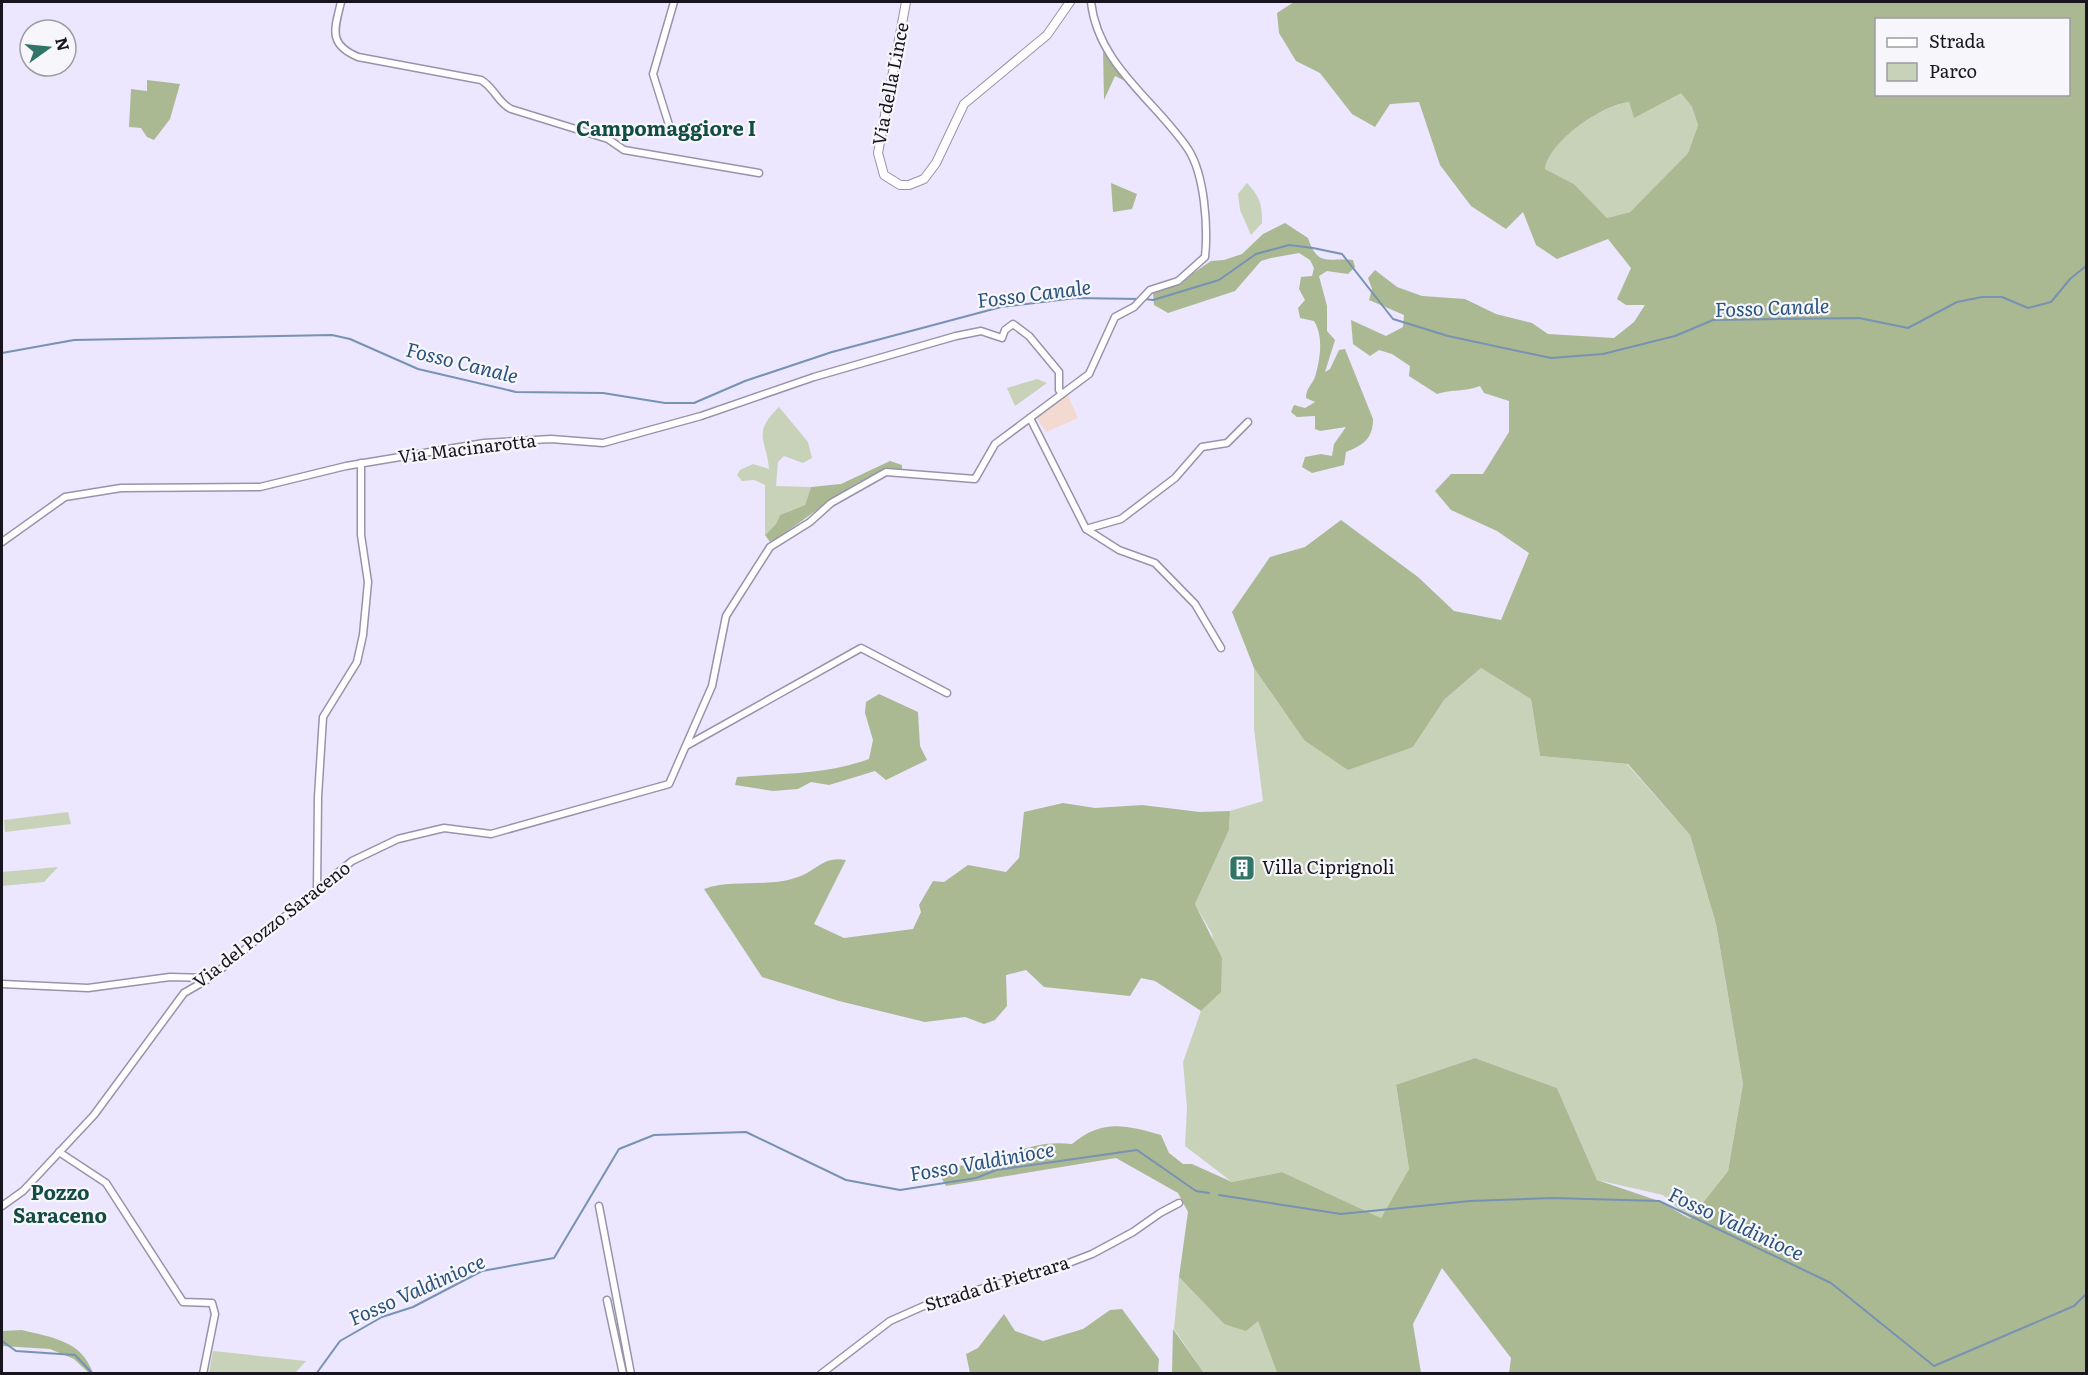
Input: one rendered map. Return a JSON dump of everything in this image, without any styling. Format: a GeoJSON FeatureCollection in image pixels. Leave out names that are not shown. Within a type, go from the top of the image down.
{"type":"FeatureCollection","features":[{"type":"Feature","properties":{"kind":"street"},"geometry":{"type":"LineString","coordinates":[[341,2],[334,32],[336,41],[343,49],[358,57],[482,80],[489,84],[505,106],[608,139],[624,150],[759,173]]}},
{"type":"Feature","properties":{"kind":"street"},"geometry":{"type":"LineString","coordinates":[[674,2],[653,74],[670,128],[684,132]]}},
{"type":"Feature","properties":{"kind":"street","name":"Via della Lince"},"geometry":{"type":"LineString","coordinates":[[906,2],[878,153],[884,175],[900,185],[909,185],[924,179],[936,163],[964,104],[1047,35],[1070,2]]}},
{"type":"Feature","properties":{"kind":"street","name":"Via del Pozzo Saraceno"},"geometry":{"type":"LineString","coordinates":[[2,1206],[22,1191],[94,1115],[184,993],[210,978],[352,861],[398,839],[444,828],[491,834],[669,784],[712,686],[726,616],[770,547],[810,522],[831,503],[886,472],[975,479],[995,444],[1089,374],[1115,317],[1134,308],[1150,290],[1178,280],[1205,257],[1207,239],[1204,197],[1190,151],[1121,70],[1097,33],[1091,2]]}},
{"type":"Feature","properties":{"kind":"street","name":"Via Macinarotta"},"geometry":{"type":"LineString","coordinates":[[2,542],[65,497],[121,488],[260,487],[361,464],[516,440],[550,439],[603,443],[701,416],[814,377],[956,336],[981,331],[1002,338],[1005,330],[1013,324],[1019,326],[1029,336],[1059,372],[1059,390],[1062,394]]}},
{"type":"Feature","properties":{"kind":"street"},"geometry":{"type":"LineString","coordinates":[[1030,418],[1086,529],[1119,550],[1155,563],[1195,604],[1221,648]]}},
{"type":"Feature","properties":{"kind":"street"},"geometry":{"type":"LineString","coordinates":[[1086,529],[1121,519],[1175,478],[1202,447],[1227,443],[1248,422]]}},
{"type":"Feature","properties":{"kind":"street"},"geometry":{"type":"LineString","coordinates":[[317,891],[318,797],[323,717],[357,662],[363,635],[368,582],[361,535],[361,464]]}},
{"type":"Feature","properties":{"kind":"street"},"geometry":{"type":"LineString","coordinates":[[686,747],[861,648],[947,693]]}},
{"type":"Feature","properties":{"kind":"street"},"geometry":{"type":"LineString","coordinates":[[2,984],[88,988],[170,976],[210,978]]}},
{"type":"Feature","properties":{"kind":"street"},"geometry":{"type":"LineString","coordinates":[[59,1152],[106,1183],[183,1302],[212,1303],[215,1314],[203,1374]]}},
{"type":"Feature","properties":{"kind":"street","name":"Strada di Pietrara"},"geometry":{"type":"LineString","coordinates":[[821,1374],[890,1320],[926,1305],[1092,1254],[1179,1203]]}},
{"type":"Feature","properties":{"kind":"street"},"geometry":{"type":"LineString","coordinates":[[599,1206],[631,1374]]}},
{"type":"Feature","properties":{"kind":"street"},"geometry":{"type":"LineString","coordinates":[[608,1300],[623,1374]]}},
{"type":"Feature","properties":{"kind":"shaded area"},"geometry":{"type":"Polygon","coordinates":[[[1067,393],[1078,418],[1046,432],[1036,417],[1067,393]]]}},
{"type":"Feature","properties":{"kind":"green space"},"geometry":{"type":"Polygon","coordinates":[[[1294,2],[2086,2],[2086,1373],[1509,1373],[1511,1358],[1442,1268],[1413,1324],[1421,1373],[1277,1373],[1258,1321],[1246,1331],[1224,1324],[1179,1277],[1188,1212],[1178,1193],[1116,1158],[946,1186],[942,1179],[957,1167],[1040,1145],[1072,1144],[1094,1131],[1114,1126],[1161,1135],[1169,1153],[1183,1164],[1192,1164],[1232,1182],[1282,1172],[1381,1218],[1409,1169],[1396,1085],[1475,1058],[1557,1088],[1597,1180],[1659,1201],[1690,1219],[1728,1171],[1743,1084],[1716,924],[1690,835],[1628,764],[1540,756],[1531,699],[1481,668],[1444,700],[1413,747],[1348,770],[1304,740],[1254,668],[1232,612],[1270,557],[1305,547],[1341,520],[1418,577],[1454,611],[1501,620],[1529,553],[1497,531],[1451,510],[1435,491],[1451,474],[1483,474],[1509,432],[1509,401],[1484,393],[1480,386],[1437,394],[1409,376],[1410,366],[1392,354],[1379,350],[1370,356],[1353,344],[1351,320],[1386,336],[1403,327],[1404,315],[1369,300],[1372,289],[1368,278],[1375,270],[1397,287],[1422,296],[1465,299],[1496,314],[1532,323],[1548,334],[1614,338],[1634,322],[1645,305],[1626,305],[1617,299],[1631,268],[1608,239],[1557,259],[1536,245],[1523,212],[1506,229],[1471,206],[1440,165],[1419,102],[1390,104],[1375,127],[1352,114],[1320,73],[1296,61],[1279,33],[1277,13],[1294,2]],[[1681,93],[1634,118],[1629,102],[1605,110],[1566,136],[1549,158],[1545,169],[1574,184],[1607,218],[1630,212],[1688,153],[1698,125],[1692,107],[1681,93]]]}},
{"type":"Feature","properties":{"kind":"green space"},"geometry":{"type":"Polygon","coordinates":[[[1103,49],[1125,81],[1115,76],[1104,100],[1103,49]]]}},
{"type":"Feature","properties":{"kind":"green space"},"geometry":{"type":"Polygon","coordinates":[[[147,80],[180,84],[170,119],[154,140],[147,137],[141,128],[129,127],[131,89],[147,91],[147,80]]]}},
{"type":"Feature","properties":{"kind":"green space"},"geometry":{"type":"Polygon","coordinates":[[[1681,92],[1692,107],[1698,125],[1688,153],[1630,212],[1607,218],[1574,184],[1545,169],[1556,147],[1578,126],[1592,117],[1629,102],[1634,117],[1681,92]]]}},
{"type":"Feature","properties":{"kind":"green space"},"geometry":{"type":"Polygon","coordinates":[[[1111,183],[1137,194],[1132,209],[1113,212],[1111,183]]]}},
{"type":"Feature","properties":{"kind":"green space"},"geometry":{"type":"Polygon","coordinates":[[[1247,183],[1259,201],[1262,223],[1251,235],[1240,210],[1238,194],[1247,183]]]}},
{"type":"Feature","properties":{"kind":"green space"},"geometry":{"type":"Polygon","coordinates":[[[1285,223],[1308,238],[1320,257],[1330,260],[1353,260],[1355,267],[1348,274],[1327,271],[1319,276],[1327,306],[1327,331],[1335,340],[1325,372],[1330,369],[1339,350],[1345,349],[1373,419],[1369,436],[1362,444],[1346,452],[1344,465],[1312,473],[1302,467],[1305,457],[1321,454],[1332,456],[1334,444],[1346,427],[1320,431],[1315,429],[1315,416],[1297,417],[1291,412],[1294,405],[1305,408],[1315,402],[1306,398],[1306,395],[1315,377],[1318,363],[1319,334],[1314,321],[1300,318],[1298,308],[1305,300],[1299,289],[1301,277],[1312,276],[1314,268],[1310,260],[1299,253],[1271,258],[1261,261],[1235,291],[1168,313],[1154,305],[1153,292],[1183,280],[1211,261],[1224,260],[1242,254],[1263,234],[1285,223]]]}},
{"type":"Feature","properties":{"kind":"green space"},"geometry":{"type":"Polygon","coordinates":[[[1037,379],[1047,383],[1015,406],[1007,388],[1037,379]]]}},
{"type":"Feature","properties":{"kind":"green space"},"geometry":{"type":"Polygon","coordinates":[[[779,407],[808,442],[812,458],[803,463],[784,456],[778,462],[776,486],[811,487],[805,505],[780,515],[776,524],[765,535],[765,485],[754,480],[742,481],[737,475],[740,470],[753,464],[769,469],[763,431],[770,416],[779,407]]]}},
{"type":"Feature","properties":{"kind":"green space"},"geometry":{"type":"Polygon","coordinates":[[[890,461],[902,465],[902,469],[886,471],[869,477],[770,542],[765,535],[776,524],[780,515],[805,505],[811,487],[841,484],[890,461]]]}},
{"type":"Feature","properties":{"kind":"green space"},"geometry":{"type":"Polygon","coordinates":[[[1254,668],[1304,740],[1413,747],[1444,700],[1481,668],[1531,699],[1540,756],[1627,764],[1690,835],[1716,924],[1743,1084],[1728,1171],[1690,1219],[1663,1195],[1597,1180],[1557,1088],[1475,1058],[1396,1086],[1409,1169],[1381,1218],[1282,1172],[1232,1182],[1185,1146],[1187,1108],[1183,1062],[1201,1011],[1221,991],[1212,934],[1195,904],[1229,830],[1230,811],[1263,801],[1254,729],[1254,668]]]}},
{"type":"Feature","properties":{"kind":"green space"},"geometry":{"type":"Polygon","coordinates":[[[879,694],[918,712],[920,746],[927,760],[886,780],[875,771],[829,785],[811,782],[798,789],[773,791],[735,785],[737,777],[820,771],[869,759],[873,740],[865,713],[866,702],[879,694]]]}},
{"type":"Feature","properties":{"kind":"green space"},"geometry":{"type":"Polygon","coordinates":[[[1063,803],[1095,808],[1142,805],[1200,812],[1230,811],[1229,830],[1195,904],[1222,958],[1221,992],[1201,1011],[1155,981],[1141,978],[1130,996],[1044,987],[1026,970],[1006,975],[1007,1006],[995,1020],[984,1024],[965,1017],[925,1022],[839,1001],[762,977],[704,889],[728,884],[779,882],[803,875],[827,861],[846,860],[814,924],[844,938],[913,929],[921,912],[919,905],[933,881],[944,882],[968,865],[1006,872],[1019,858],[1024,812],[1063,803]]]}},
{"type":"Feature","properties":{"kind":"green space"},"geometry":{"type":"Polygon","coordinates":[[[68,812],[71,824],[5,832],[4,820],[68,812]]]}},
{"type":"Feature","properties":{"kind":"green space"},"geometry":{"type":"Polygon","coordinates":[[[58,867],[44,882],[2,886],[2,872],[58,867]]]}},
{"type":"Feature","properties":{"kind":"green space"},"geometry":{"type":"Polygon","coordinates":[[[1179,1277],[1224,1324],[1258,1321],[1277,1373],[1204,1373],[1174,1329],[1179,1277]]]}},
{"type":"Feature","properties":{"kind":"green space"},"geometry":{"type":"Polygon","coordinates":[[[1122,1309],[1159,1359],[1158,1373],[970,1373],[966,1354],[978,1348],[1004,1314],[1015,1331],[1043,1341],[1083,1329],[1110,1310],[1122,1309]]]}},
{"type":"Feature","properties":{"kind":"green space"},"geometry":{"type":"Polygon","coordinates":[[[1173,1329],[1204,1373],[1172,1373],[1173,1329]]]}},
{"type":"Feature","properties":{"kind":"green space"},"geometry":{"type":"Polygon","coordinates":[[[22,1330],[65,1342],[81,1353],[93,1373],[89,1373],[74,1359],[50,1349],[2,1346],[2,1331],[22,1330]]]}},
{"type":"Feature","properties":{"kind":"green space"},"geometry":{"type":"Polygon","coordinates":[[[213,1351],[306,1361],[295,1373],[209,1373],[213,1351]]]}},
{"type":"Feature","properties":{"kind":"waterway","name":"Fosso Canale"},"geometry":{"type":"LineString","coordinates":[[1144,299],[1153,300],[1219,280],[1256,254],[1289,245],[1313,248],[1342,254],[1393,319],[1448,336],[1551,358],[1603,354],[1675,336],[1713,320],[1859,318],[1908,328],[1957,302],[1982,297],[2002,297],[2028,308],[2051,302],[2070,279],[2086,266]]}},
{"type":"Feature","properties":{"kind":"waterway","name":"Fosso Canale"},"geometry":{"type":"LineString","coordinates":[[2,353],[74,340],[332,335],[350,339],[418,369],[516,392],[603,393],[665,403],[694,403],[745,381],[832,352],[1001,307],[1076,298],[1139,299]]}},
{"type":"Feature","properties":{"kind":"waterway","name":"Fosso Valdinioce"},"geometry":{"type":"LineString","coordinates":[[316,1374],[340,1341],[382,1317],[413,1307],[482,1271],[554,1258],[619,1149],[654,1135],[746,1132],[846,1180],[900,1190],[976,1178],[996,1170],[1137,1150],[1196,1191],[1209,1193]]}},
{"type":"Feature","properties":{"kind":"waterway","name":"Fosso Valdinioce"},"geometry":{"type":"LineString","coordinates":[[1219,1195],[1341,1214],[1470,1201],[1553,1198],[1659,1201],[1831,1283],[1934,1366],[2074,1306],[2086,1294]]}},
{"type":"Feature","properties":{"kind":"waterway","name":"Fosso Valdinioce"},"geometry":{"type":"LineString","coordinates":[[2,1341],[16,1351],[75,1355],[93,1374]]}},
{"type":"Feature","properties":{"kind":"place","name":"Villa Ciprignoli"},"geometry":{"type":"Point","coordinates":[1242,868]}},
{"type":"Feature","properties":{"kind":"district","name":"Campomaggiore I"},"geometry":{"type":"Point","coordinates":[666,129]}},
{"type":"Feature","properties":{"kind":"district","name":"Pozzo Saraceno"},"geometry":{"type":"Point","coordinates":[60,1204]}}]}
